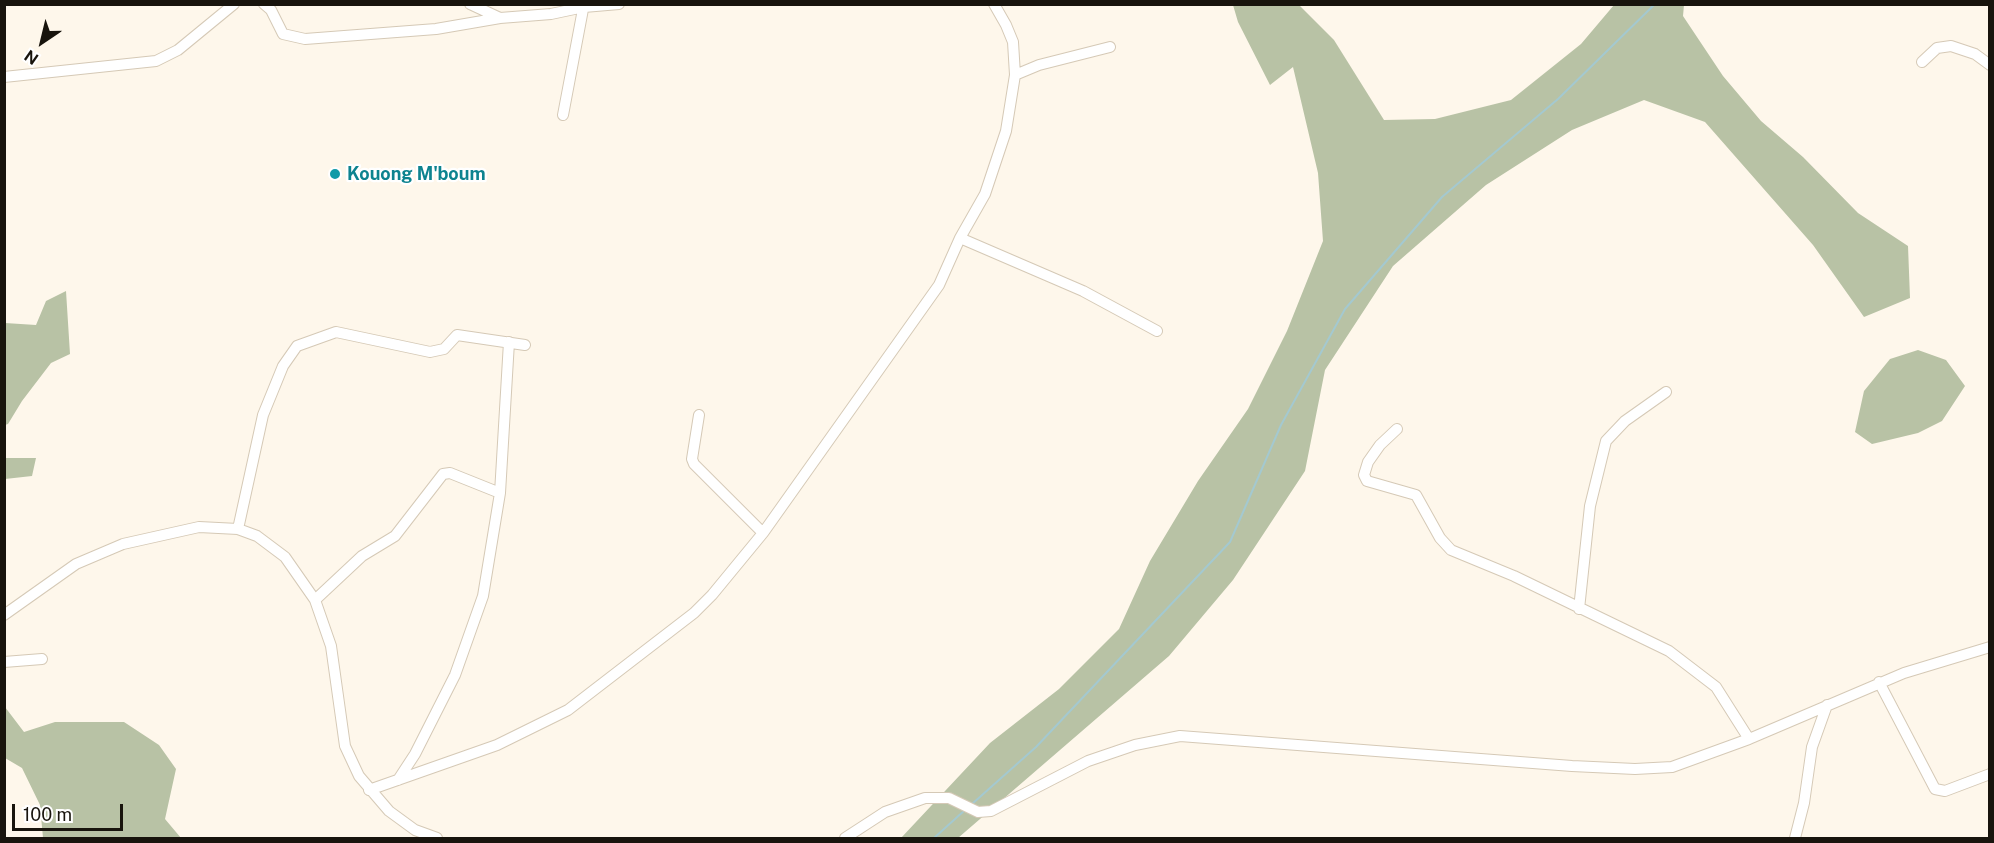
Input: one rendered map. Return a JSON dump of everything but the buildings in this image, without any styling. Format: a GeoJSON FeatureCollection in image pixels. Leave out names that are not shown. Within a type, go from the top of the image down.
{"type":"FeatureCollection","features":[{"type":"Feature","properties":{"kind":"street"},"geometry":{"type":"LineString","coordinates":[[4,77],[156,62],[185,45],[234,4]]}},
{"type":"Feature","properties":{"kind":"street"},"geometry":{"type":"LineString","coordinates":[[264,4],[271,10],[279,29],[291,38],[319,39],[461,25],[500,18],[551,14],[584,6],[619,4]]}},
{"type":"Feature","properties":{"kind":"street"},"geometry":{"type":"LineString","coordinates":[[369,790],[497,745],[568,710],[694,613],[712,595],[763,533],[939,285],[960,238],[985,194],[1006,131],[1015,75],[1013,42],[994,4]]}},
{"type":"Feature","properties":{"kind":"street"},"geometry":{"type":"LineString","coordinates":[[461,25],[470,5],[500,18]]}},
{"type":"Feature","properties":{"kind":"street"},"geometry":{"type":"LineString","coordinates":[[563,115],[584,6]]}},
{"type":"Feature","properties":{"kind":"street"},"geometry":{"type":"LineString","coordinates":[[1922,62],[1933,50],[1952,46],[1975,54],[1989,65]]}},
{"type":"Feature","properties":{"kind":"street"},"geometry":{"type":"LineString","coordinates":[[1015,75],[1039,65],[1110,47]]}},
{"type":"Feature","properties":{"kind":"street"},"geometry":{"type":"LineString","coordinates":[[960,238],[1083,291],[1157,331]]}},
{"type":"Feature","properties":{"kind":"street"},"geometry":{"type":"LineString","coordinates":[[238,529],[263,415],[283,366],[297,346],[336,332],[430,352],[440,351],[457,335],[525,345]]}},
{"type":"Feature","properties":{"kind":"street"},"geometry":{"type":"LineString","coordinates":[[398,780],[415,754],[468,641],[483,596],[500,493],[509,342]]}},
{"type":"Feature","properties":{"kind":"street"},"geometry":{"type":"LineString","coordinates":[[1579,609],[1586,566],[1590,506],[1606,441],[1625,421],[1666,392]]}},
{"type":"Feature","properties":{"kind":"street"},"geometry":{"type":"LineString","coordinates":[[699,415],[692,459],[694,464],[763,533]]}},
{"type":"Feature","properties":{"kind":"street"},"geometry":{"type":"LineString","coordinates":[[1397,429],[1380,445],[1368,462],[1364,475],[1367,481],[1416,495],[1440,538],[1451,550],[1514,576],[1670,651],[1716,687],[1749,739]]}},
{"type":"Feature","properties":{"kind":"street"},"geometry":{"type":"LineString","coordinates":[[315,600],[362,556],[395,536],[443,474],[450,473],[500,493]]}},
{"type":"Feature","properties":{"kind":"street"},"geometry":{"type":"LineString","coordinates":[[4,615],[76,564],[123,544],[199,528],[238,529],[257,536],[285,557],[315,600],[332,646],[345,746],[354,767],[369,790],[407,825],[437,838]]}},
{"type":"Feature","properties":{"kind":"street"},"geometry":{"type":"LineString","coordinates":[[845,838],[885,812],[925,798],[949,798],[978,812],[991,811],[1088,761],[1169,738],[1191,736],[1321,748],[1635,769],[1672,767],[1749,739],[1879,682],[1989,646]]}},
{"type":"Feature","properties":{"kind":"street"},"geometry":{"type":"LineString","coordinates":[[4,663],[42,659]]}},
{"type":"Feature","properties":{"kind":"street"},"geometry":{"type":"LineString","coordinates":[[1879,682],[1935,789],[1945,790],[1989,774]]}},
{"type":"Feature","properties":{"kind":"street"},"geometry":{"type":"LineString","coordinates":[[1795,838],[1804,803],[1812,747],[1827,705]]}},
{"type":"Feature","properties":{"kind":"green space"},"geometry":{"type":"Polygon","coordinates":[[[1233,5],[1299,5],[1334,40],[1384,120],[1435,119],[1511,100],[1581,44],[1614,5],[1684,5],[1683,16],[1723,76],[1761,121],[1803,157],[1858,213],[1908,246],[1910,298],[1864,317],[1813,245],[1705,122],[1644,100],[1572,130],[1486,185],[1393,266],[1325,370],[1305,471],[1233,580],[1169,656],[958,838],[901,838],[990,743],[1059,689],[1119,629],[1150,561],[1198,481],[1248,409],[1287,331],[1323,241],[1318,173],[1293,67],[1270,85],[1238,22],[1233,5]]]}},
{"type":"Feature","properties":{"kind":"green space"},"geometry":{"type":"Polygon","coordinates":[[[66,291],[70,354],[51,363],[22,401],[8,424],[5,425],[5,323],[36,325],[46,301],[66,291]]]}},
{"type":"Feature","properties":{"kind":"green space"},"geometry":{"type":"Polygon","coordinates":[[[1918,350],[1946,360],[1965,386],[1942,421],[1918,433],[1872,444],[1855,432],[1864,391],[1890,359],[1918,350]]]}},
{"type":"Feature","properties":{"kind":"green space"},"geometry":{"type":"Polygon","coordinates":[[[5,458],[36,458],[32,476],[5,479],[5,458]]]}},
{"type":"Feature","properties":{"kind":"green space"},"geometry":{"type":"Polygon","coordinates":[[[5,707],[24,732],[55,722],[124,722],[159,745],[176,769],[165,819],[181,838],[43,838],[40,805],[22,768],[5,758],[5,707]]]}},
{"type":"Feature","properties":{"kind":"waterway"},"geometry":{"type":"LineString","coordinates":[[972,804],[1036,747],[1230,542],[1281,425],[1345,309],[1442,197],[1558,99],[1655,4]]}},
{"type":"Feature","properties":{"kind":"waterway"},"geometry":{"type":"LineString","coordinates":[[934,838],[965,810]]}},
{"type":"Feature","properties":{"kind":"place","name":"Kouong M'boum"},"geometry":{"type":"Point","coordinates":[335,174]}}]}
